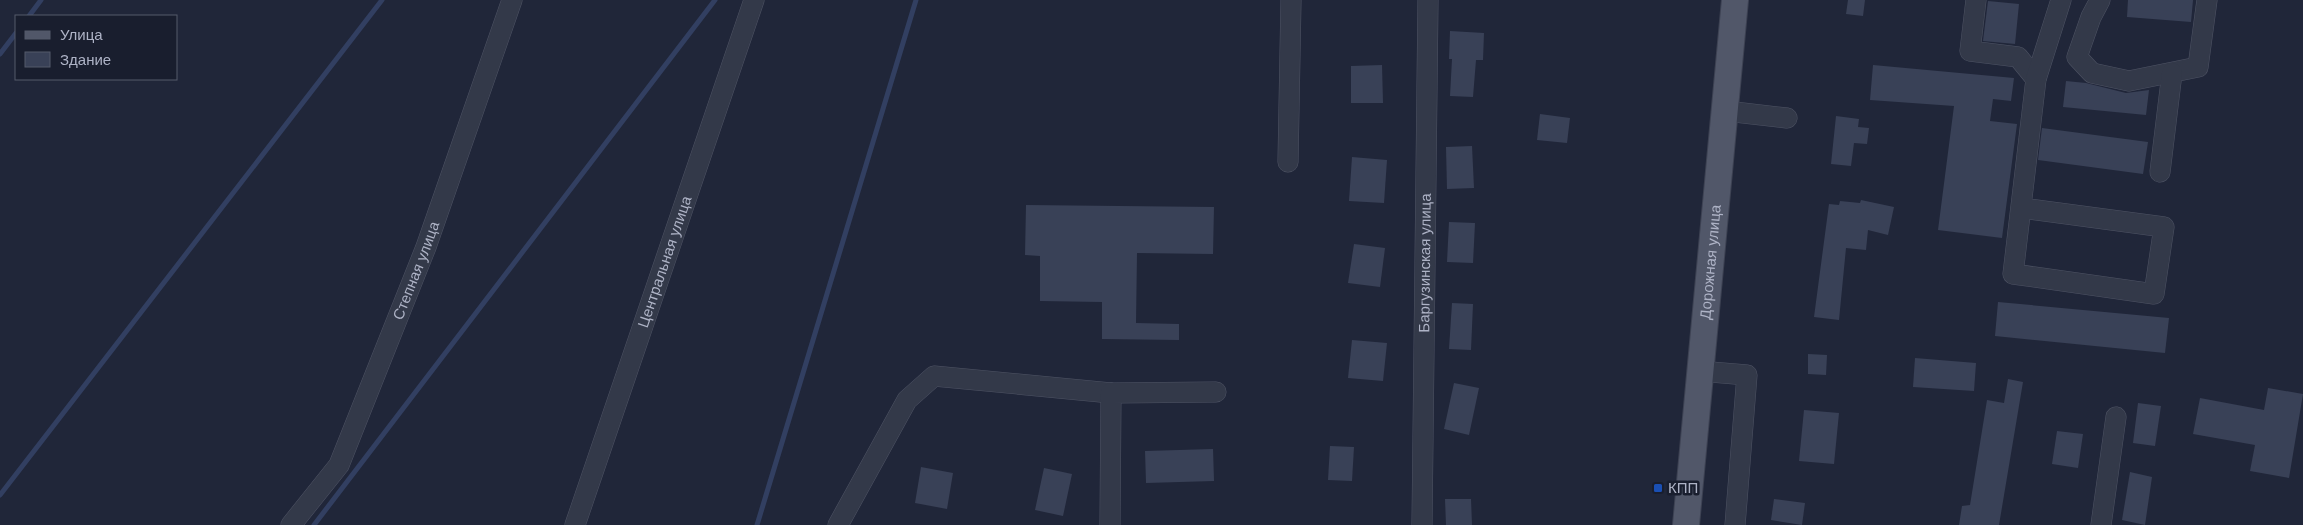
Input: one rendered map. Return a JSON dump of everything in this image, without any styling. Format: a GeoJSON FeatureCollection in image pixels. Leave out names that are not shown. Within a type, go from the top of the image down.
{"type":"FeatureCollection","features":[{"type":"Feature","properties":{"kind":"main road","name":"Дорожная улица"},"geometry":{"type":"LineString","coordinates":[[1686,525],[1735,0]]}},
{"type":"Feature","properties":{"kind":"street","name":"Степная улица"},"geometry":{"type":"LineString","coordinates":[[291,525],[339,465],[426,246],[512,0]]}},
{"type":"Feature","properties":{"kind":"street","name":"Центральная улица"},"geometry":{"type":"LineString","coordinates":[[575,525],[754,0]]}},
{"type":"Feature","properties":{"kind":"street"},"geometry":{"type":"LineString","coordinates":[[1288,162],[1291,0]]}},
{"type":"Feature","properties":{"kind":"street","name":"Баргузинская улица"},"geometry":{"type":"LineString","coordinates":[[1422,525],[1428,0]]}},
{"type":"Feature","properties":{"kind":"street"},"geometry":{"type":"LineString","coordinates":[[1976,0],[1970,51],[2018,57],[2036,79]]}},
{"type":"Feature","properties":{"kind":"street"},"geometry":{"type":"LineString","coordinates":[[2022,208],[2164,227],[2154,294],[2013,274],[2036,79],[2061,0]]}},
{"type":"Feature","properties":{"kind":"street"},"geometry":{"type":"LineString","coordinates":[[2100,0],[2091,17],[2077,57],[2092,73],[2129,81],[2198,67],[2207,0]]}},
{"type":"Feature","properties":{"kind":"street"},"geometry":{"type":"LineString","coordinates":[[2160,172],[2172,73]]}},
{"type":"Feature","properties":{"kind":"street"},"geometry":{"type":"LineString","coordinates":[[1726,111],[1787,118]]}},
{"type":"Feature","properties":{"kind":"street"},"geometry":{"type":"LineString","coordinates":[[1699,371],[1747,375],[1735,525]]}},
{"type":"Feature","properties":{"kind":"street"},"geometry":{"type":"LineString","coordinates":[[838,525],[907,400],[934,376],[1111,394],[1216,392]]}},
{"type":"Feature","properties":{"kind":"street"},"geometry":{"type":"LineString","coordinates":[[1110,525],[1111,394]]}},
{"type":"Feature","properties":{"kind":"street"},"geometry":{"type":"LineString","coordinates":[[2101,525],[2116,417]]}},
{"type":"Feature","properties":{"kind":"building"},"geometry":{"type":"Polygon","coordinates":[[[1848,0],[1865,0],[1863,16],[1846,14],[1848,0]]]}},
{"type":"Feature","properties":{"kind":"building"},"geometry":{"type":"Polygon","coordinates":[[[2128,0],[2193,0],[2191,22],[2127,17],[2128,0]]]}},
{"type":"Feature","properties":{"kind":"building"},"geometry":{"type":"Polygon","coordinates":[[[1988,1],[2019,4],[2015,44],[1983,41],[1988,1]]]}},
{"type":"Feature","properties":{"kind":"building"},"geometry":{"type":"Polygon","coordinates":[[[1450,31],[1484,33],[1483,60],[1476,60],[1473,97],[1450,96],[1452,59],[1449,59],[1450,31]]]}},
{"type":"Feature","properties":{"kind":"building"},"geometry":{"type":"Polygon","coordinates":[[[1382,65],[1383,103],[1351,103],[1351,66],[1382,65]]]}},
{"type":"Feature","properties":{"kind":"building"},"geometry":{"type":"Polygon","coordinates":[[[1873,65],[2014,78],[2011,101],[1993,99],[1990,121],[2017,124],[2002,238],[1938,230],[1954,106],[1870,100],[1873,65]]]}},
{"type":"Feature","properties":{"kind":"building"},"geometry":{"type":"Polygon","coordinates":[[[2066,81],[2086,83],[2126,93],[2149,90],[2146,115],[2063,107],[2066,81]]]}},
{"type":"Feature","properties":{"kind":"building"},"geometry":{"type":"Polygon","coordinates":[[[1540,114],[1570,118],[1567,143],[1537,140],[1540,114]]]}},
{"type":"Feature","properties":{"kind":"building"},"geometry":{"type":"Polygon","coordinates":[[[1836,116],[1859,119],[1858,127],[1869,128],[1867,144],[1854,143],[1851,166],[1831,164],[1836,116]]]}},
{"type":"Feature","properties":{"kind":"building"},"geometry":{"type":"Polygon","coordinates":[[[2042,128],[2148,142],[2143,174],[2038,160],[2042,128]]]}},
{"type":"Feature","properties":{"kind":"building"},"geometry":{"type":"Polygon","coordinates":[[[1472,146],[1474,188],[1447,189],[1446,147],[1472,146]]]}},
{"type":"Feature","properties":{"kind":"building"},"geometry":{"type":"Polygon","coordinates":[[[1352,157],[1387,160],[1384,203],[1349,201],[1352,157]]]}},
{"type":"Feature","properties":{"kind":"building"},"geometry":{"type":"Polygon","coordinates":[[[1861,200],[1894,207],[1888,235],[1868,230],[1866,250],[1846,248],[1839,320],[1814,317],[1829,204],[1839,205],[1840,201],[1860,203],[1861,200]]]}},
{"type":"Feature","properties":{"kind":"building"},"geometry":{"type":"Polygon","coordinates":[[[1026,205],[1214,207],[1213,254],[1137,253],[1136,323],[1179,324],[1179,340],[1102,339],[1102,302],[1040,301],[1040,256],[1025,255],[1026,205]]]}},
{"type":"Feature","properties":{"kind":"building"},"geometry":{"type":"Polygon","coordinates":[[[1449,222],[1475,223],[1473,263],[1447,262],[1449,222]]]}},
{"type":"Feature","properties":{"kind":"building"},"geometry":{"type":"Polygon","coordinates":[[[1354,244],[1385,248],[1380,287],[1348,283],[1354,244]]]}},
{"type":"Feature","properties":{"kind":"building"},"geometry":{"type":"Polygon","coordinates":[[[1998,302],[2169,318],[2165,353],[1995,336],[1998,302]]]}},
{"type":"Feature","properties":{"kind":"building"},"geometry":{"type":"Polygon","coordinates":[[[1452,303],[1473,304],[1471,350],[1449,349],[1452,303]]]}},
{"type":"Feature","properties":{"kind":"building"},"geometry":{"type":"Polygon","coordinates":[[[1352,340],[1387,343],[1383,381],[1348,378],[1352,340]]]}},
{"type":"Feature","properties":{"kind":"building"},"geometry":{"type":"Polygon","coordinates":[[[1808,354],[1827,355],[1826,375],[1808,374],[1808,354]]]}},
{"type":"Feature","properties":{"kind":"building"},"geometry":{"type":"Polygon","coordinates":[[[1915,358],[1976,363],[1974,391],[1913,387],[1915,358]]]}},
{"type":"Feature","properties":{"kind":"building"},"geometry":{"type":"Polygon","coordinates":[[[2008,379],[2023,382],[1999,525],[1959,525],[1962,506],[1970,505],[1987,400],[2004,403],[2008,379]]]}},
{"type":"Feature","properties":{"kind":"building"},"geometry":{"type":"Polygon","coordinates":[[[1454,383],[1479,388],[1469,435],[1444,429],[1454,383]]]}},
{"type":"Feature","properties":{"kind":"building"},"geometry":{"type":"Polygon","coordinates":[[[2268,388],[2303,394],[2289,478],[2250,471],[2255,445],[2193,434],[2200,398],[2264,410],[2268,388]]]}},
{"type":"Feature","properties":{"kind":"building"},"geometry":{"type":"Polygon","coordinates":[[[2138,403],[2161,406],[2155,446],[2133,443],[2138,403]]]}},
{"type":"Feature","properties":{"kind":"building"},"geometry":{"type":"Polygon","coordinates":[[[1804,410],[1839,413],[1834,464],[1799,461],[1804,410]]]}},
{"type":"Feature","properties":{"kind":"building"},"geometry":{"type":"Polygon","coordinates":[[[2057,431],[2083,434],[2078,468],[2052,464],[2057,431]]]}},
{"type":"Feature","properties":{"kind":"building"},"geometry":{"type":"Polygon","coordinates":[[[1330,446],[1354,447],[1352,481],[1328,480],[1330,446]]]}},
{"type":"Feature","properties":{"kind":"building"},"geometry":{"type":"Polygon","coordinates":[[[1213,449],[1214,481],[1146,483],[1145,451],[1213,449]]]}},
{"type":"Feature","properties":{"kind":"building"},"geometry":{"type":"Polygon","coordinates":[[[921,467],[953,473],[947,509],[915,503],[921,467]]]}},
{"type":"Feature","properties":{"kind":"building"},"geometry":{"type":"Polygon","coordinates":[[[1044,468],[1072,474],[1063,516],[1035,510],[1044,468]]]}},
{"type":"Feature","properties":{"kind":"building"},"geometry":{"type":"Polygon","coordinates":[[[2130,472],[2152,477],[2145,525],[2122,520],[2130,472]]]}},
{"type":"Feature","properties":{"kind":"building"},"geometry":{"type":"Polygon","coordinates":[[[1445,499],[1471,499],[1472,525],[1446,525],[1445,499]]]}},
{"type":"Feature","properties":{"kind":"building"},"geometry":{"type":"Polygon","coordinates":[[[1774,499],[1805,503],[1802,525],[1771,520],[1774,499]]]}},
{"type":"Feature","properties":{"kind":"waterway"},"geometry":{"type":"LineString","coordinates":[[30,15],[41,0]]}},
{"type":"Feature","properties":{"kind":"waterway"},"geometry":{"type":"LineString","coordinates":[[0,495],[382,0]]}},
{"type":"Feature","properties":{"kind":"waterway"},"geometry":{"type":"LineString","coordinates":[[314,525],[715,0]]}},
{"type":"Feature","properties":{"kind":"waterway"},"geometry":{"type":"LineString","coordinates":[[757,525],[916,0]]}},
{"type":"Feature","properties":{"kind":"waterway"},"geometry":{"type":"LineString","coordinates":[[0,54],[15,34]]}},
{"type":"Feature","properties":{"kind":"place","name":"КПП"},"geometry":{"type":"Point","coordinates":[1658,488]}}]}
